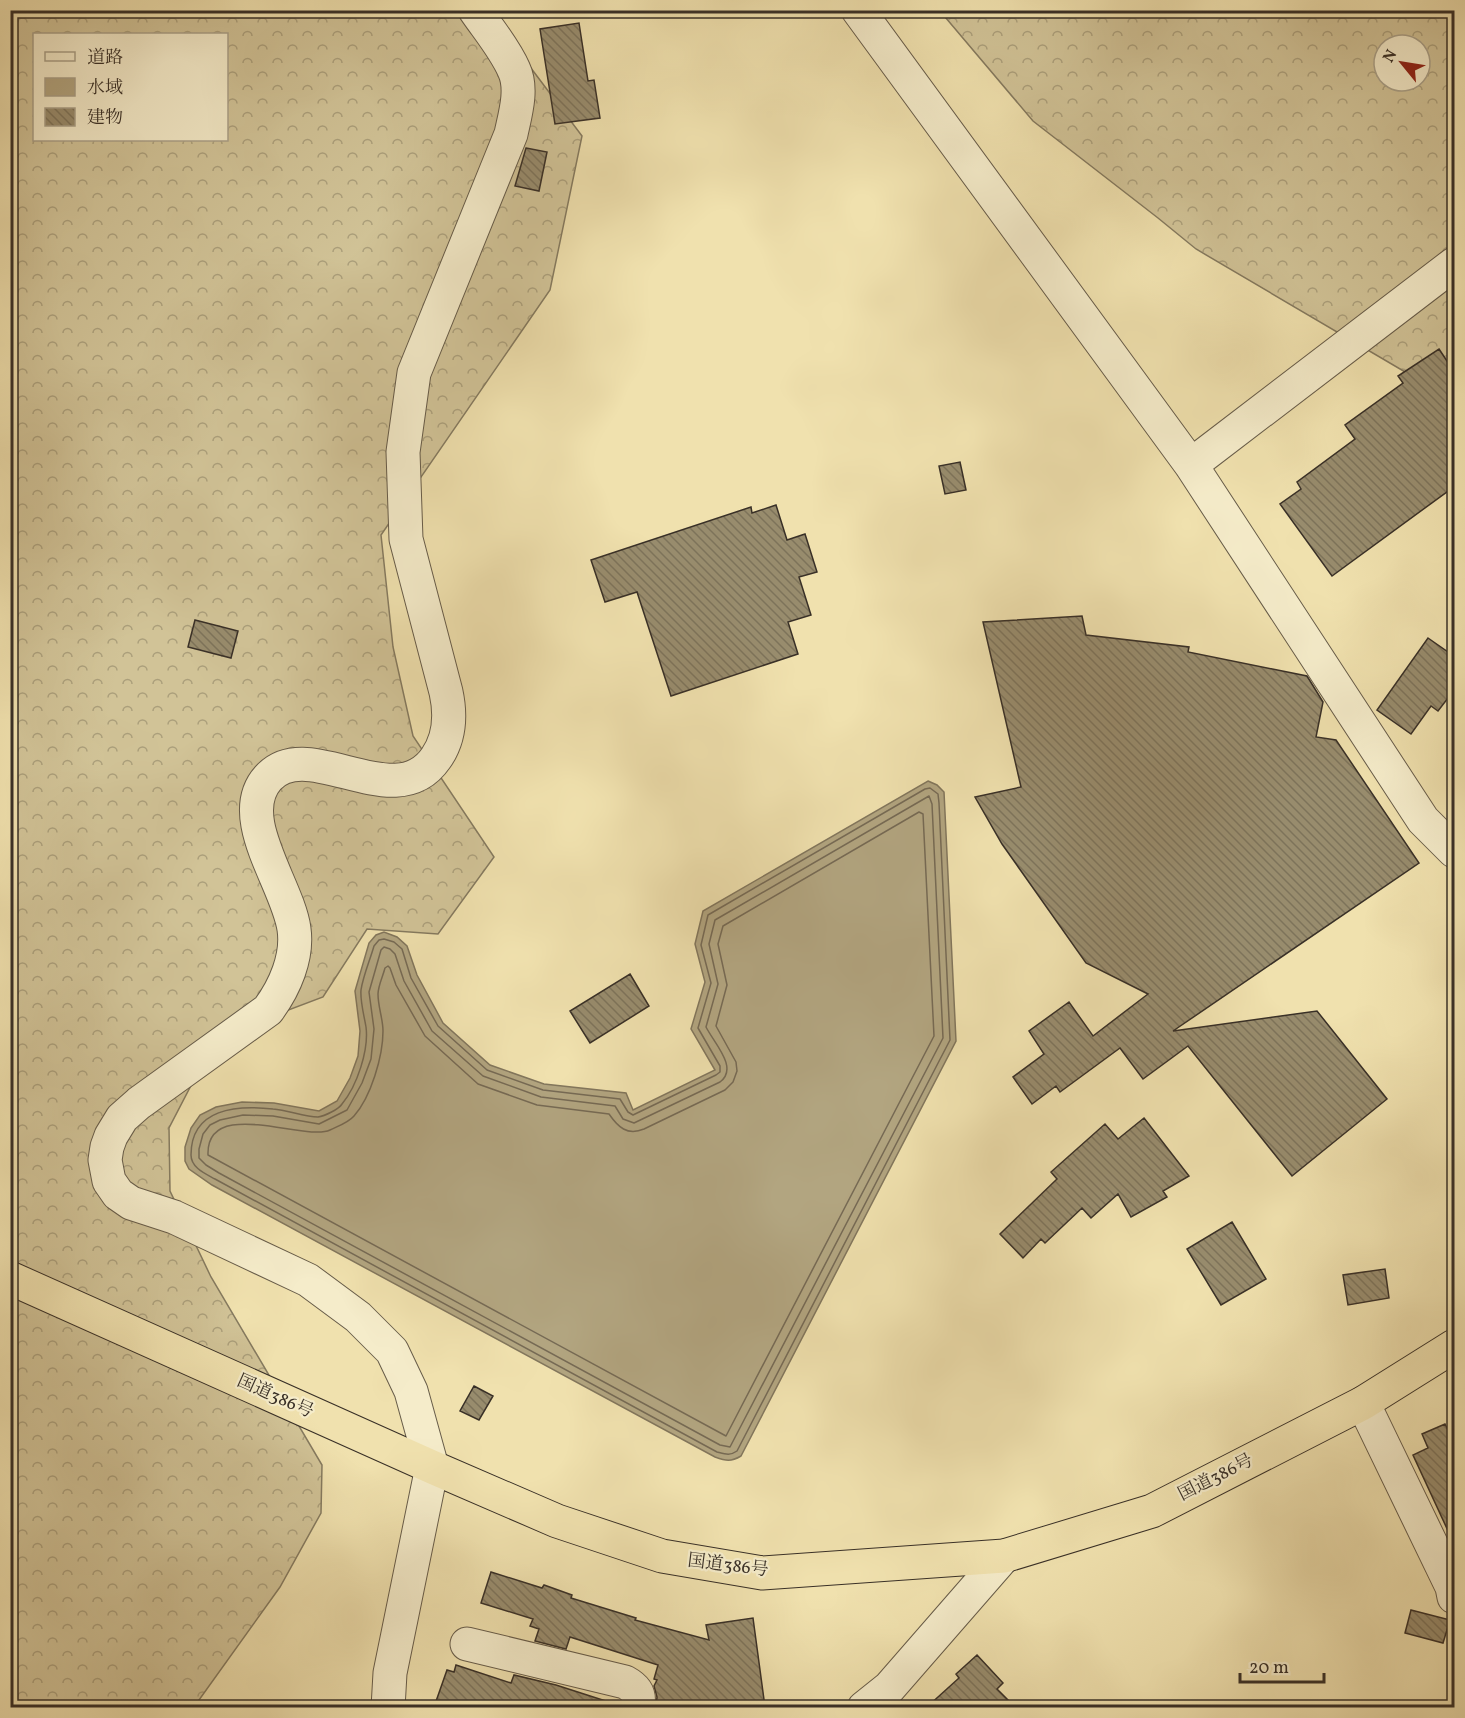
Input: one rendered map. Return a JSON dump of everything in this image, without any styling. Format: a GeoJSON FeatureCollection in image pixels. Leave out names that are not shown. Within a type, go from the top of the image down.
{"type":"FeatureCollection","features":[{"type":"Feature","properties":{"kind":"highway","name":"国道386号"},"geometry":{"type":"LineString","coordinates":[[10,1278],[557,1521],[662,1557],[762,1573],[1004,1556],[1152,1511],[1363,1403],[1455,1346]]}},
{"type":"Feature","properties":{"kind":"street"},"geometry":{"type":"LineString","coordinates":[[388,1707],[390,1673],[432,1467],[411,1391],[392,1351],[358,1317],[308,1280],[174,1217],[131,1203],[118,1194],[109,1181],[105,1160],[111,1136],[122,1118],[139,1103],[268,1010],[286,980],[293,947],[294,929],[290,912],[257,825],[255,810],[258,794],[266,779],[279,767],[294,764],[310,765],[393,782],[419,776],[431,766],[446,738],[449,708],[446,692],[406,540],[403,452],[414,372],[511,134],[517,107],[518,89],[515,71],[475,10]]}},
{"type":"Feature","properties":{"kind":"street"},"geometry":{"type":"LineString","coordinates":[[858,10],[1191,465],[1423,820],[1455,851]]}},
{"type":"Feature","properties":{"kind":"street"},"geometry":{"type":"LineString","coordinates":[[1191,465],[1455,264]]}},
{"type":"Feature","properties":{"kind":"street"},"geometry":{"type":"LineString","coordinates":[[1363,1403],[1455,1597]]}},
{"type":"Feature","properties":{"kind":"street"},"geometry":{"type":"LineString","coordinates":[[864,1707],[889,1688],[1004,1556]]}},
{"type":"Feature","properties":{"kind":"street"},"geometry":{"type":"LineString","coordinates":[[467,1644],[625,1682],[637,1691],[639,1696],[637,1707]]}},
{"type":"Feature","properties":{"kind":"green space"},"geometry":{"type":"Polygon","coordinates":[[[11,11],[488,11],[582,136],[550,290],[381,535],[393,647],[413,736],[494,857],[438,934],[367,929],[323,997],[254,1023],[197,1074],[169,1128],[170,1191],[211,1277],[322,1465],[321,1513],[280,1587],[194,1707],[11,1708],[11,11]]]}},
{"type":"Feature","properties":{"kind":"green space"},"geometry":{"type":"Polygon","coordinates":[[[940,11],[1454,11],[1454,397],[1429,386],[1196,249],[1033,121],[940,11]]]}},
{"type":"Feature","properties":{"kind":"water"},"geometry":{"type":"Polygon","coordinates":[[[928,781],[937,785],[944,792],[956,1041],[741,1456],[728,1460],[715,1457],[212,1185],[189,1169],[185,1161],[185,1147],[191,1128],[200,1115],[216,1107],[242,1102],[274,1103],[319,1111],[337,1101],[350,1078],[358,1056],[360,1031],[355,991],[369,943],[376,935],[384,932],[397,937],[407,946],[417,975],[443,1023],[490,1065],[544,1084],[626,1093],[633,1110],[715,1070],[691,1029],[705,982],[695,944],[703,911],[928,781]]]}},
{"type":"Feature","properties":{"kind":"building"},"geometry":{"type":"Polygon","coordinates":[[[579,23],[588,81],[594,80],[600,118],[555,124],[540,29],[579,23]]]}},
{"type":"Feature","properties":{"kind":"building"},"geometry":{"type":"Polygon","coordinates":[[[526,148],[547,152],[539,191],[515,186],[526,148]]]}},
{"type":"Feature","properties":{"kind":"building"},"geometry":{"type":"Polygon","coordinates":[[[1439,349],[1455,373],[1455,486],[1332,576],[1280,504],[1301,489],[1297,482],[1355,439],[1345,425],[1403,383],[1398,376],[1439,349]]]}},
{"type":"Feature","properties":{"kind":"building"},"geometry":{"type":"Polygon","coordinates":[[[960,462],[966,490],[945,494],[939,466],[960,462]]]}},
{"type":"Feature","properties":{"kind":"building"},"geometry":{"type":"Polygon","coordinates":[[[776,505],[787,540],[805,534],[817,572],[799,577],[811,615],[788,622],[798,654],[671,696],[637,592],[605,602],[591,560],[751,507],[752,513],[776,505]]]}},
{"type":"Feature","properties":{"kind":"building"},"geometry":{"type":"Polygon","coordinates":[[[1082,616],[1086,635],[1189,647],[1188,652],[1307,676],[1323,702],[1316,737],[1336,740],[1419,863],[1173,1031],[1317,1011],[1387,1099],[1292,1176],[1188,1046],[1143,1079],[1120,1048],[1060,1092],[1056,1086],[1032,1104],[1013,1077],[1044,1054],[1029,1031],[1069,1002],[1093,1036],[1148,994],[1086,963],[1002,844],[975,797],[1021,787],[983,622],[1082,616]]]}},
{"type":"Feature","properties":{"kind":"building"},"geometry":{"type":"Polygon","coordinates":[[[195,620],[238,631],[231,658],[188,647],[195,620]]]}},
{"type":"Feature","properties":{"kind":"building"},"geometry":{"type":"Polygon","coordinates":[[[1428,638],[1455,657],[1455,689],[1438,711],[1431,706],[1411,734],[1377,710],[1428,638]]]}},
{"type":"Feature","properties":{"kind":"building"},"geometry":{"type":"Polygon","coordinates":[[[630,974],[649,1006],[590,1043],[570,1011],[630,974]]]}},
{"type":"Feature","properties":{"kind":"building"},"geometry":{"type":"Polygon","coordinates":[[[1144,1118],[1189,1176],[1163,1191],[1167,1197],[1131,1217],[1118,1194],[1091,1218],[1082,1208],[1045,1243],[1041,1239],[1023,1258],[1000,1234],[1057,1179],[1051,1172],[1105,1124],[1118,1139],[1144,1118]]]}},
{"type":"Feature","properties":{"kind":"building"},"geometry":{"type":"Polygon","coordinates":[[[1232,1222],[1266,1279],[1221,1305],[1187,1249],[1232,1222]]]}},
{"type":"Feature","properties":{"kind":"building"},"geometry":{"type":"Polygon","coordinates":[[[1385,1269],[1389,1298],[1348,1305],[1343,1275],[1385,1269]]]}},
{"type":"Feature","properties":{"kind":"building"},"geometry":{"type":"Polygon","coordinates":[[[474,1386],[493,1396],[479,1420],[460,1411],[474,1386]]]}},
{"type":"Feature","properties":{"kind":"building"},"geometry":{"type":"Polygon","coordinates":[[[1445,1424],[1455,1444],[1455,1546],[1413,1455],[1428,1448],[1422,1434],[1445,1424]]]}},
{"type":"Feature","properties":{"kind":"building"},"geometry":{"type":"Polygon","coordinates":[[[491,1572],[542,1588],[544,1585],[572,1595],[571,1598],[636,1618],[635,1620],[709,1640],[706,1625],[753,1618],[765,1707],[656,1707],[657,1697],[654,1686],[657,1680],[654,1679],[658,1665],[570,1637],[566,1649],[535,1641],[539,1629],[530,1626],[533,1619],[481,1603],[491,1572]]]}},
{"type":"Feature","properties":{"kind":"building"},"geometry":{"type":"Polygon","coordinates":[[[1411,1610],[1450,1620],[1443,1643],[1405,1633],[1411,1610]]]}},
{"type":"Feature","properties":{"kind":"building"},"geometry":{"type":"Polygon","coordinates":[[[977,1655],[1003,1683],[997,1689],[1015,1707],[927,1707],[959,1678],[956,1674],[977,1655]]]}},
{"type":"Feature","properties":{"kind":"building"},"geometry":{"type":"Polygon","coordinates":[[[456,1665],[511,1683],[514,1675],[556,1685],[612,1703],[611,1707],[434,1707],[447,1670],[454,1672],[456,1665]]]}}]}
